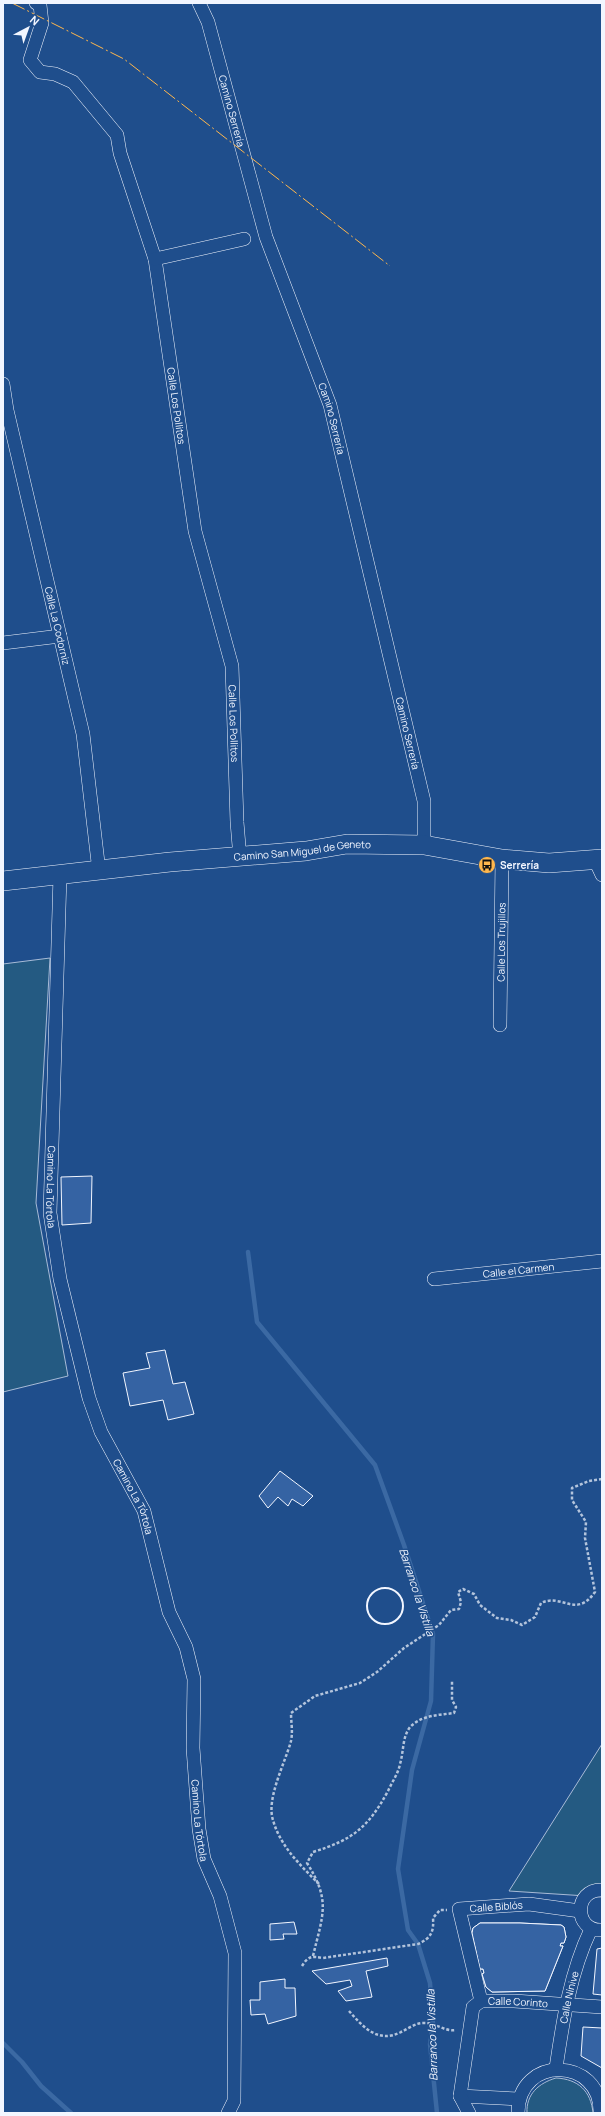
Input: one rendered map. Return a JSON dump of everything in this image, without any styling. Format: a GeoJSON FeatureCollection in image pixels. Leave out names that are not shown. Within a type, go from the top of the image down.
{"type":"FeatureCollection","features":[{"type":"Feature","properties":{"kind":"main road","name":"Camino San Miguel de Geneto"},"geometry":{"type":"LineString","coordinates":[[3,881],[170,862],[240,858],[306,851],[346,844],[424,845],[502,859],[600,865]]}},
{"type":"Feature","properties":{"kind":"street","name":"Calle Los Pollitos"},"geometry":{"type":"LineString","coordinates":[[36,3],[40,6],[42,23],[30,60],[40,72],[55,74],[73,82],[117,135],[120,153],[156,259],[195,531],[232,666],[237,822],[240,858]]}},
{"type":"Feature","properties":{"kind":"street","name":"Camino Serrería"},"geometry":{"type":"LineString","coordinates":[[199,3],[208,22],[266,237],[330,405],[424,801],[424,845]]}},
{"type":"Feature","properties":{"kind":"street"},"geometry":{"type":"LineString","coordinates":[[156,259],[244,239]]}},
{"type":"Feature","properties":{"kind":"street","name":"Calle La Codorniz"},"geometry":{"type":"LineString","coordinates":[[3,384],[5,411],[83,734],[99,871]]}},
{"type":"Feature","properties":{"kind":"street"},"geometry":{"type":"LineString","coordinates":[[3,643],[60,636]]}},
{"type":"Feature","properties":{"kind":"street","name":"Calle Los Trujillos"},"geometry":{"type":"LineString","coordinates":[[500,1025],[502,859]]}},
{"type":"Feature","properties":{"kind":"street","name":"Camino La Tórtola"},"geometry":{"type":"LineString","coordinates":[[60,875],[50,1213],[60,1279],[89,1398],[101,1432],[144,1511],[169,1612],[186,1647],[194,1679],[193,1748],[199,1829],[204,1859],[220,1896],[235,1954],[234,2101],[228,2113]]}},
{"type":"Feature","properties":{"kind":"street","name":"Calle el Carmen"},"geometry":{"type":"LineString","coordinates":[[434,1280],[602,1261]]}},
{"type":"Feature","properties":{"kind":"street"},"geometry":{"type":"LineString","coordinates":[[597,1929],[583,1921],[580,1911],[583,1898],[588,1893],[602,1890]]}},
{"type":"Feature","properties":{"kind":"street","name":"Calle Biblós"},"geometry":{"type":"LineString","coordinates":[[481,2001],[459,1908],[529,1904],[580,1911]]}},
{"type":"Feature","properties":{"kind":"street","name":"Calle Nínive"},"geometry":{"type":"LineString","coordinates":[[556,2068],[566,2005],[579,1955],[597,1929]]}},
{"type":"Feature","properties":{"kind":"street"},"geometry":{"type":"LineString","coordinates":[[469,2113],[460,2096],[473,2007],[481,2001]]}},
{"type":"Feature","properties":{"kind":"street","name":"Calle Corinto"},"geometry":{"type":"LineString","coordinates":[[481,2001],[514,2001],[602,2007]]}},
{"type":"Feature","properties":{"kind":"street"},"geometry":{"type":"LineString","coordinates":[[518,2113],[518,2099],[526,2085],[536,2076],[556,2068],[579,2073],[593,2086],[601,2106]]}},
{"type":"Feature","properties":{"kind":"street"},"geometry":{"type":"LineString","coordinates":[[460,2096],[518,2099]]}},
{"type":"Feature","properties":{"kind":"path"},"geometry":{"type":"LineString","coordinates":[[319,1884],[296,1861],[285,1846],[272,1820],[272,1798],[291,1739],[291,1713],[315,1696],[360,1683],[377,1672],[404,1648],[440,1625],[451,1610],[459,1609],[461,1602],[458,1592],[463,1589],[474,1594],[480,1605],[497,1618],[512,1620],[522,1625],[535,1617],[541,1603],[548,1599],[574,1606],[589,1601],[595,1592],[585,1538],[586,1522],[572,1500],[572,1488],[589,1481],[602,1479]]}},
{"type":"Feature","properties":{"kind":"path"},"geometry":{"type":"LineString","coordinates":[[313,1956],[324,1904],[319,1884],[307,1862],[313,1852],[337,1844],[359,1831],[375,1814],[396,1775],[400,1764],[405,1735],[410,1727],[421,1718],[454,1713],[456,1707],[452,1700],[452,1680]]}},
{"type":"Feature","properties":{"kind":"path"},"geometry":{"type":"LineString","coordinates":[[302,1966],[307,1958],[313,1956],[323,1958],[418,1944],[428,1939],[434,1929],[433,1918],[440,1910],[459,1908]]}},
{"type":"Feature","properties":{"kind":"path"},"geometry":{"type":"LineString","coordinates":[[349,2011],[366,2029],[378,2035],[391,2037],[423,2022],[454,2031],[470,2027]]}},
{"type":"Feature","properties":{"kind":"shaded area"},"geometry":{"type":"Polygon","coordinates":[[[50,958],[36,1203],[68,1376],[3,1392],[3,964],[50,958]]]}},
{"type":"Feature","properties":{"kind":"shaded area"},"geometry":{"type":"Polygon","coordinates":[[[602,1744],[602,1897],[509,1891],[602,1744]]]}},
{"type":"Feature","properties":{"kind":"shaded area"},"geometry":{"type":"Polygon","coordinates":[[[556,2078],[571,2081],[582,2088],[589,2098],[593,2113],[527,2113],[529,2100],[535,2090],[544,2083],[556,2078]]]}},
{"type":"Feature","properties":{"kind":"building"},"geometry":{"type":"Polygon","coordinates":[[[92,1176],[91,1223],[62,1225],[61,1177],[92,1176]]]}},
{"type":"Feature","properties":{"kind":"building"},"geometry":{"type":"Polygon","coordinates":[[[165,1350],[173,1384],[185,1382],[194,1414],[168,1420],[163,1400],[130,1406],[123,1373],[150,1368],[146,1353],[165,1350]]]}},
{"type":"Feature","properties":{"kind":"building"},"geometry":{"type":"Polygon","coordinates":[[[280,1471],[313,1496],[303,1506],[292,1499],[288,1506],[278,1497],[268,1508],[259,1496],[280,1471]]]}},
{"type":"Feature","properties":{"kind":"building"},"geometry":{"type":"Polygon","coordinates":[[[294,1922],[297,1934],[283,1934],[284,1939],[270,1940],[270,1924],[294,1922]]]}},
{"type":"Feature","properties":{"kind":"building"},"geometry":{"type":"Polygon","coordinates":[[[480,1923],[520,1923],[561,1925],[564,1927],[566,1937],[564,1943],[561,1943],[560,1946],[563,1946],[545,1991],[492,1992],[486,1987],[482,1974],[484,1973],[483,1969],[480,1969],[472,1933],[473,1928],[480,1923]],[[491,1943],[497,1968],[539,1969],[546,1947],[491,1943]]]}},
{"type":"Feature","properties":{"kind":"building"},"geometry":{"type":"Polygon","coordinates":[[[480,1923],[520,1923],[561,1925],[564,1927],[566,1937],[564,1943],[561,1943],[560,1946],[563,1946],[545,1991],[492,1992],[486,1987],[482,1974],[484,1973],[483,1969],[480,1969],[472,1933],[473,1928],[480,1923]]]}},
{"type":"Feature","properties":{"kind":"building"},"geometry":{"type":"Polygon","coordinates":[[[602,1948],[602,1995],[593,1994],[597,1949],[602,1948]]]}},
{"type":"Feature","properties":{"kind":"building"},"geometry":{"type":"Polygon","coordinates":[[[387,1958],[388,1966],[366,1971],[372,1997],[346,2001],[338,1991],[352,1986],[350,1980],[326,1984],[312,1971],[387,1958]]]}},
{"type":"Feature","properties":{"kind":"building"},"geometry":{"type":"Polygon","coordinates":[[[285,1979],[285,1988],[295,1988],[296,2016],[268,2024],[265,2014],[251,2015],[250,2000],[260,2000],[260,1982],[285,1979]]]}},
{"type":"Feature","properties":{"kind":"building"},"geometry":{"type":"Polygon","coordinates":[[[583,2027],[602,2028],[602,2068],[581,2056],[583,2027]]]}},
{"type":"Feature","properties":{"kind":"waterway","name":"Barranco la Vistilla"},"geometry":{"type":"LineString","coordinates":[[248,1252],[257,1322],[375,1465],[404,1545],[433,1634],[431,1701],[412,1770],[398,1869],[408,1930],[418,1944],[430,1983],[433,2024],[430,2044],[437,2113]]}},
{"type":"Feature","properties":{"kind":"waterway"},"geometry":{"type":"LineString","coordinates":[[3,2043],[22,2062],[41,2086],[71,2113]]}},
{"type":"Feature","properties":{"kind":"wall"},"geometry":{"type":"LineString","coordinates":[[389,1588],[398,1593],[402,1599],[403,1606],[402,1613],[398,1619],[389,1624],[381,1624],[372,1619],[368,1613],[367,1602],[372,1593],[378,1589],[389,1588]]}},
{"type":"Feature","properties":{"kind":"power"},"geometry":{"type":"LineString","coordinates":[[12,3],[124,59],[390,266]]}},
{"type":"Feature","properties":{"kind":"place","name":"Serrería"},"geometry":{"type":"Point","coordinates":[487,865]}}]}
